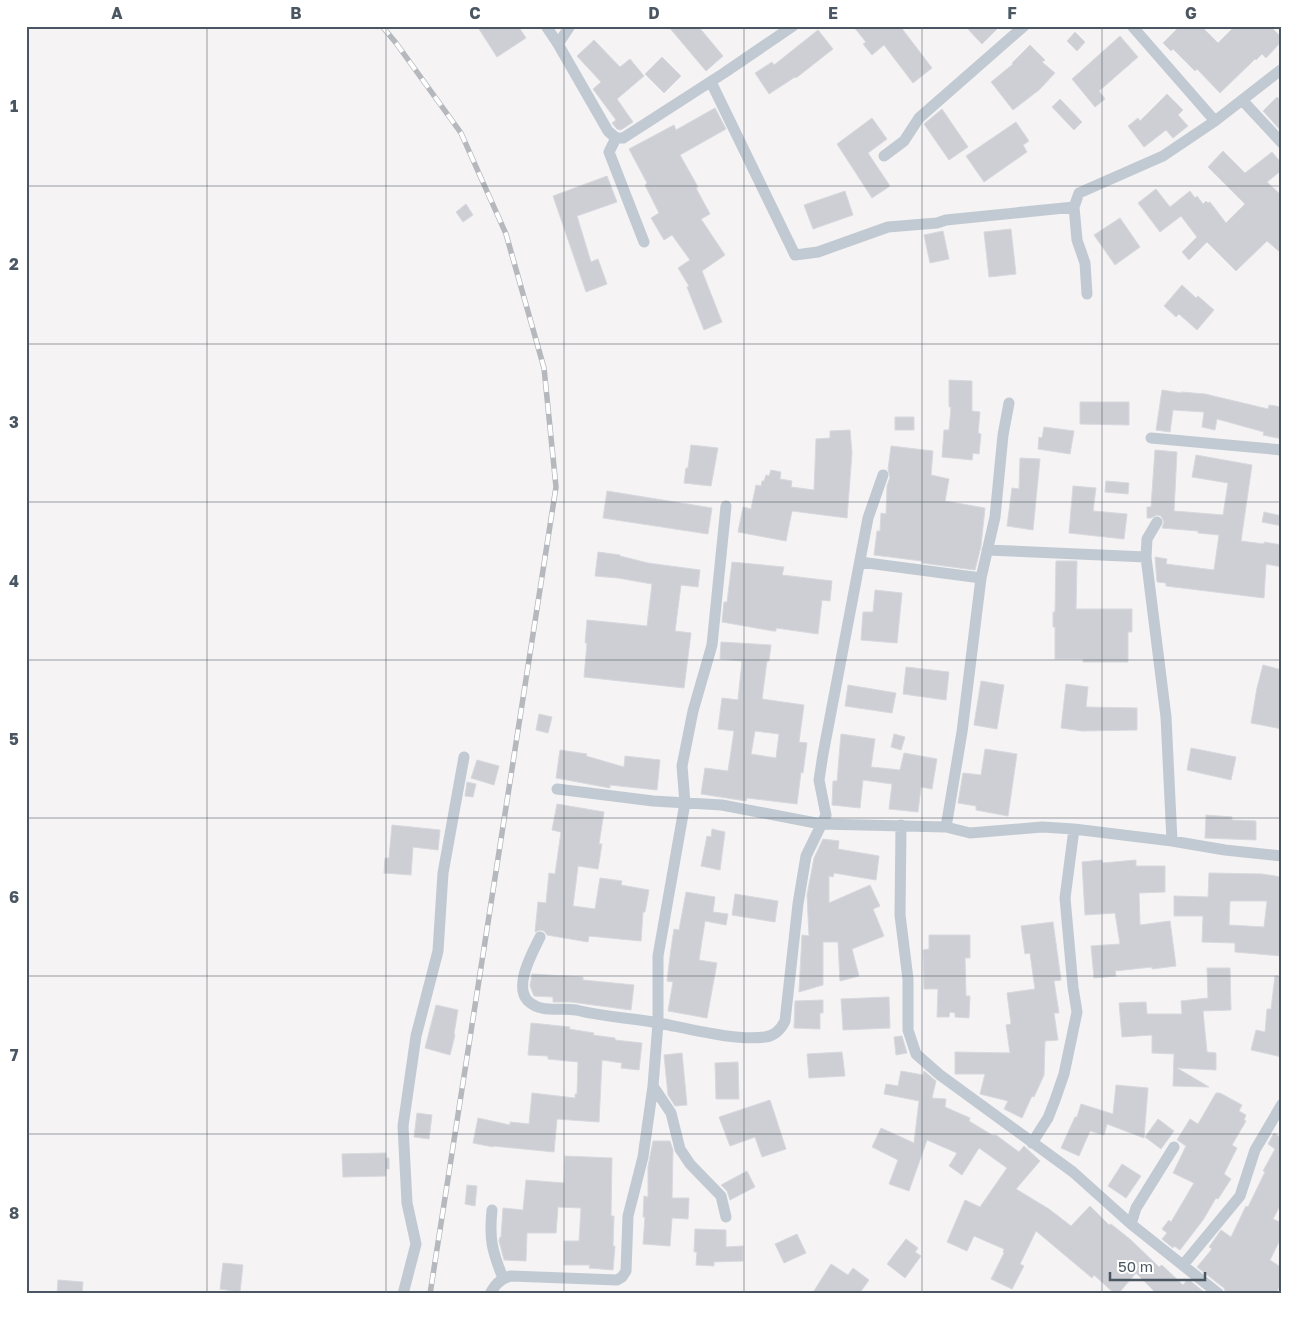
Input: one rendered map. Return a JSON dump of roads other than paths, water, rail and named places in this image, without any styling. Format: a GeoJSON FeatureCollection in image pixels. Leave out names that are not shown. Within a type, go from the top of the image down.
{"type":"FeatureCollection","features":[{"type":"Feature","properties":{"kind":"street"},"geometry":{"type":"LineString","coordinates":[[546,26],[608,131],[616,138],[623,138],[711,82],[793,26]]}},
{"type":"Feature","properties":{"kind":"street"},"geometry":{"type":"LineString","coordinates":[[558,44],[570,26]]}},
{"type":"Feature","properties":{"kind":"street"},"geometry":{"type":"LineString","coordinates":[[884,156],[904,141],[920,118],[1024,26]]}},
{"type":"Feature","properties":{"kind":"street"},"geometry":{"type":"LineString","coordinates":[[1132,26],[1215,122]]}},
{"type":"Feature","properties":{"kind":"street"},"geometry":{"type":"LineString","coordinates":[[1087,294],[1085,263],[1077,240],[1074,207],[1080,193],[1163,156],[1215,122],[1282,69]]}},
{"type":"Feature","properties":{"kind":"street"},"geometry":{"type":"LineString","coordinates":[[711,82],[795,255],[818,252],[888,226],[937,223],[946,220],[1074,207]]}},
{"type":"Feature","properties":{"kind":"street"},"geometry":{"type":"LineString","coordinates":[[1243,101],[1282,143]]}},
{"type":"Feature","properties":{"kind":"street"},"geometry":{"type":"LineString","coordinates":[[616,138],[608,152],[644,242]]}},
{"type":"Feature","properties":{"kind":"street"},"geometry":{"type":"LineString","coordinates":[[946,827],[962,732],[981,578],[995,517],[1003,435],[1009,403]]}},
{"type":"Feature","properties":{"kind":"street"},"geometry":{"type":"LineString","coordinates":[[1151,438],[1282,450]]}},
{"type":"Feature","properties":{"kind":"street"},"geometry":{"type":"LineString","coordinates":[[540,937],[527,962],[523,989],[527,1000],[541,1008],[568,1009],[658,1023],[686,1030],[745,1037],[768,1037],[780,1030],[785,1021],[798,904],[806,856],[826,815],[819,780],[868,518],[883,475]]}},
{"type":"Feature","properties":{"kind":"street"},"geometry":{"type":"LineString","coordinates":[[490,1294],[503,1278],[511,1276],[617,1280],[626,1271],[628,1216],[643,1157],[653,1086],[658,1023],[658,956],[685,803],[682,766],[693,711],[712,646],[726,506]]}},
{"type":"Feature","properties":{"kind":"street"},"geometry":{"type":"LineString","coordinates":[[1157,522],[1147,538],[1146,557],[1166,717],[1172,840]]}},
{"type":"Feature","properties":{"kind":"street"},"geometry":{"type":"LineString","coordinates":[[988,550],[1146,557]]}},
{"type":"Feature","properties":{"kind":"street"},"geometry":{"type":"LineString","coordinates":[[860,562],[981,578]]}},
{"type":"Feature","properties":{"kind":"street"},"geometry":{"type":"LineString","coordinates":[[403,1294],[416,1244],[407,1202],[403,1126],[416,1036],[438,951],[443,873],[464,757]]}},
{"type":"Feature","properties":{"kind":"street"},"geometry":{"type":"LineString","coordinates":[[558,789],[653,801],[722,805],[821,824],[946,827],[970,833],[1042,827],[1074,829],[1172,840],[1225,850],[1282,856]]}},
{"type":"Feature","properties":{"kind":"street"},"geometry":{"type":"LineString","coordinates":[[902,825],[900,915],[908,979],[908,1030],[916,1054],[940,1075],[1073,1172],[1131,1224],[1219,1294]]}},
{"type":"Feature","properties":{"kind":"street"},"geometry":{"type":"LineString","coordinates":[[1032,1143],[1048,1118],[1066,1068],[1077,1012],[1065,898],[1074,829]]}},
{"type":"Feature","properties":{"kind":"street"},"geometry":{"type":"LineString","coordinates":[[653,1086],[671,1113],[680,1149],[690,1164],[721,1196],[726,1217]]}},
{"type":"Feature","properties":{"kind":"street"},"geometry":{"type":"LineString","coordinates":[[1183,1265],[1240,1196],[1255,1150],[1282,1104]]}},
{"type":"Feature","properties":{"kind":"street"},"geometry":{"type":"LineString","coordinates":[[1131,1224],[1136,1208],[1174,1147]]}},
{"type":"Feature","properties":{"kind":"street"},"geometry":{"type":"LineString","coordinates":[[492,1210],[490,1230],[493,1253],[503,1278]]}},
{"type":"Feature","properties":{"kind":"railway"},"geometry":{"type":"LineString","coordinates":[[382,26],[461,133],[506,234],[544,368],[556,487],[430,1294]]}}]}
